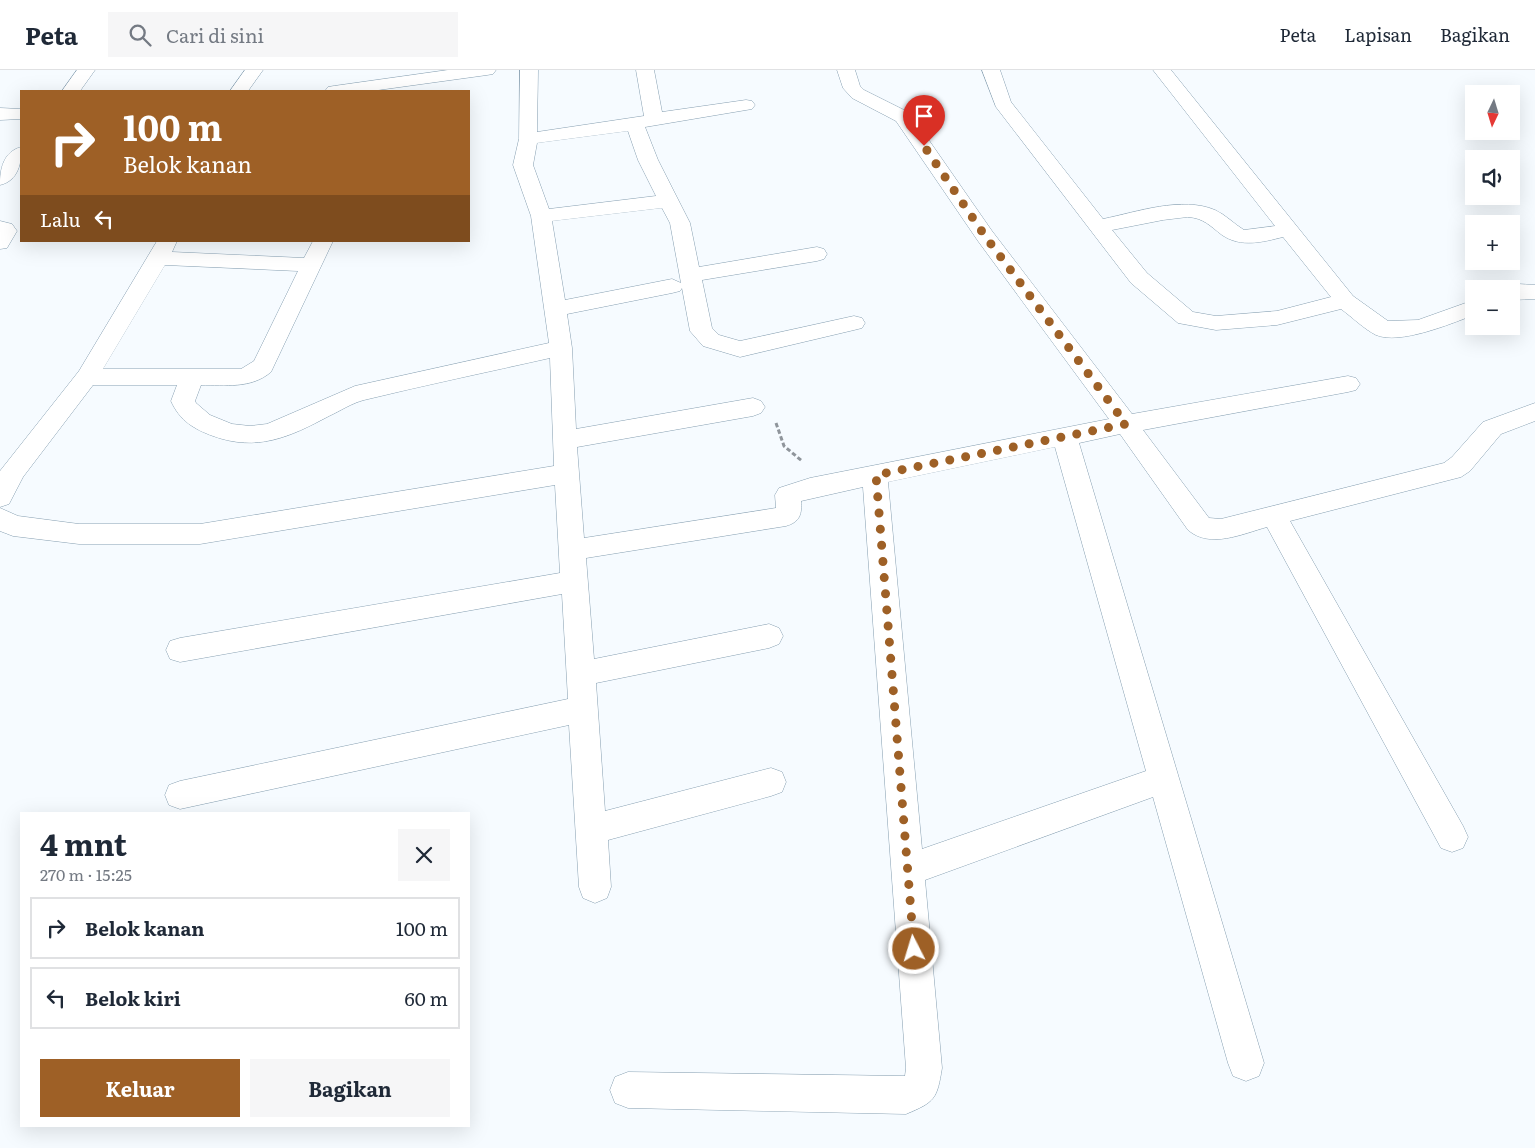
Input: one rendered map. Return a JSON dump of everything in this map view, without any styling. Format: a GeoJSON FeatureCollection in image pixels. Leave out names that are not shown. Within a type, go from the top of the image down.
{"type":"FeatureCollection","features":[{"type":"Feature","properties":{"kind":"street"},"geometry":{"type":"LineString","coordinates":[[72,90],[86,70]]}},
{"type":"Feature","properties":{"kind":"street"},"geometry":{"type":"LineString","coordinates":[[240,90],[254,70]]}},
{"type":"Feature","properties":{"kind":"street"},"geometry":{"type":"LineString","coordinates":[[528,70],[528,139],[523,166],[541,216],[560,348],[595,887]]}},
{"type":"Feature","properties":{"kind":"street"},"geometry":{"type":"LineString","coordinates":[[645,70],[644,121],[648,160],[680,223],[681,281],[701,331],[711,341],[740,349],[854,323]]}},
{"type":"Feature","properties":{"kind":"street"},"geometry":{"type":"LineString","coordinates":[[846,70],[852,88],[858,94],[903,117],[985,236],[1126,424],[1197,524],[1203,528],[1221,529],[1274,517],[1452,470],[1461,464],[1492,428],[1535,412]]}},
{"type":"Feature","properties":{"kind":"street"},"geometry":{"type":"LineString","coordinates":[[991,70],[1002,103],[1139,278],[1186,318],[1216,323],[1276,318],[1345,301]]}},
{"type":"Feature","properties":{"kind":"street"},"geometry":{"type":"LineString","coordinates":[[1162,70],[1345,301],[1383,329],[1420,327],[1465,310]]}},
{"type":"Feature","properties":{"kind":"street"},"geometry":{"type":"LineString","coordinates":[[354,90],[393,88],[479,71]]}},
{"type":"Feature","properties":{"kind":"street"},"geometry":{"type":"LineString","coordinates":[[528,139],[746,105]]}},
{"type":"Feature","properties":{"kind":"street"},"geometry":{"type":"LineString","coordinates":[[0,114],[20,114]]}},
{"type":"Feature","properties":{"kind":"street"},"geometry":{"type":"LineString","coordinates":[[0,179],[20,154]]}},
{"type":"Feature","properties":{"kind":"street"},"geometry":{"type":"LineString","coordinates":[[541,216],[667,200]]}},
{"type":"Feature","properties":{"kind":"street"},"geometry":{"type":"LineString","coordinates":[[1099,226],[1189,211],[1208,214],[1240,236],[1249,237],[1288,229]]}},
{"type":"Feature","properties":{"kind":"street"},"geometry":{"type":"LineString","coordinates":[[0,227],[6,228],[7,231],[0,243]]}},
{"type":"Feature","properties":{"kind":"street"},"geometry":{"type":"LineString","coordinates":[[87,377],[242,377],[256,372],[263,366],[322,242]]}},
{"type":"Feature","properties":{"kind":"street"},"geometry":{"type":"LineString","coordinates":[[0,496],[14,470],[87,377],[163,250],[311,265]]}},
{"type":"Feature","properties":{"kind":"street"},"geometry":{"type":"LineString","coordinates":[[555,309],[816,254]]}},
{"type":"Feature","properties":{"kind":"street"},"geometry":{"type":"LineString","coordinates":[[1520,291],[1535,292]]}},
{"type":"Feature","properties":{"kind":"street"},"geometry":{"type":"LineString","coordinates":[[192,377],[182,401],[186,410],[216,429],[234,435],[254,436],[269,434],[284,428],[330,404],[355,394],[560,348]]}},
{"type":"Feature","properties":{"kind":"street"},"geometry":{"type":"LineString","coordinates":[[573,550],[786,516],[790,512],[788,496],[810,488],[1065,438],[1126,424],[1348,384]]}},
{"type":"Feature","properties":{"kind":"street"},"geometry":{"type":"LineString","coordinates":[[565,440],[753,407]]}},
{"type":"Feature","properties":{"kind":"street"},"geometry":{"type":"LineString","coordinates":[[1065,438],[1162,779],[1246,1063]]}},
{"type":"Feature","properties":{"kind":"street"},"geometry":{"type":"LineString","coordinates":[[0,518],[13,526],[79,534],[200,534],[568,473]]}},
{"type":"Feature","properties":{"kind":"street"},"geometry":{"type":"LineString","coordinates":[[628,1090],[906,1096],[921,1087],[924,1068],[876,475]]}},
{"type":"Feature","properties":{"kind":"street"},"geometry":{"type":"LineString","coordinates":[[1274,517],[1452,837]]}},
{"type":"Feature","properties":{"kind":"street"},"geometry":{"type":"LineString","coordinates":[[180,650],[575,581]]}},
{"type":"Feature","properties":{"kind":"street"},"geometry":{"type":"LineString","coordinates":[[581,674],[769,636]]}},
{"type":"Feature","properties":{"kind":"street"},"geometry":{"type":"LineString","coordinates":[[180,795],[583,709]]}},
{"type":"Feature","properties":{"kind":"street"},"geometry":{"type":"LineString","coordinates":[[908,870],[1162,779]]}},
{"type":"Feature","properties":{"kind":"street"},"geometry":{"type":"LineString","coordinates":[[591,830],[771,782]]}},
{"type":"Feature","properties":{"kind":"route"},"geometry":{"type":"LineString","coordinates":[[914,949],[876,475],[1065,438],[1126,424],[985,236],[924,146]]}}]}
